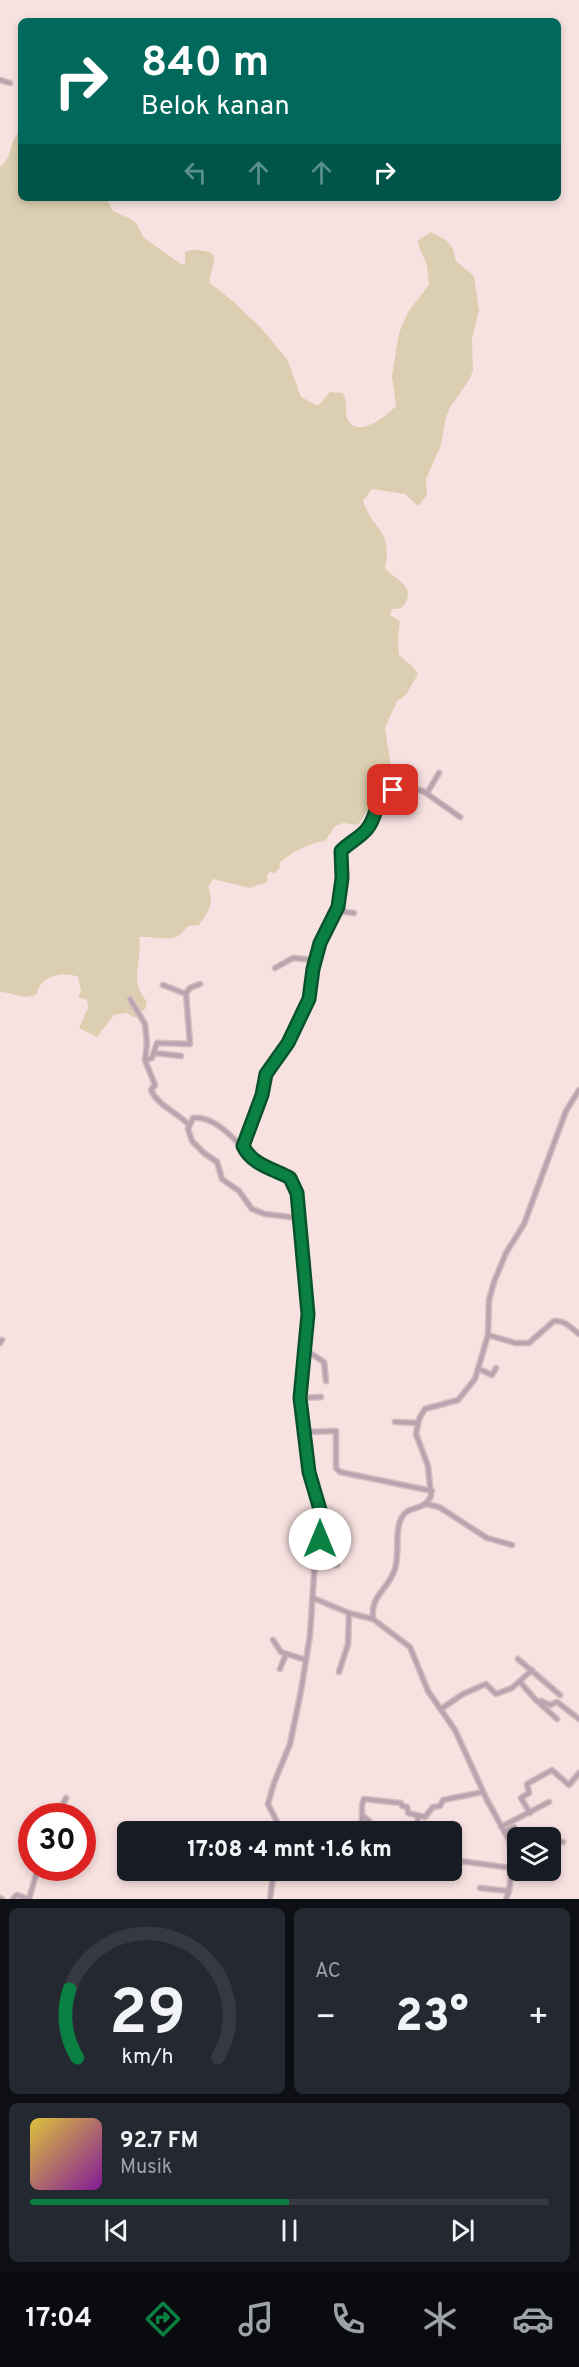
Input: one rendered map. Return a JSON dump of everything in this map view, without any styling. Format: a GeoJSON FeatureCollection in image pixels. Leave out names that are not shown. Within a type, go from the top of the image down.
{"type":"FeatureCollection","features":[{"type":"Feature","properties":{"kind":"street"},"geometry":{"type":"LineString","coordinates":[[0,80],[10,83]]}},
{"type":"Feature","properties":{"kind":"street"},"geometry":{"type":"LineString","coordinates":[[427,793],[439,774]]}},
{"type":"Feature","properties":{"kind":"street"},"geometry":{"type":"LineString","coordinates":[[243,1146],[262,1095],[266,1074],[288,1043],[309,999],[315,960],[322,938],[337,911],[342,878],[341,851],[365,832],[380,800],[388,792],[406,787],[427,793],[460,817]]}},
{"type":"Feature","properties":{"kind":"street"},"geometry":{"type":"LineString","coordinates":[[337,911],[354,913]]}},
{"type":"Feature","properties":{"kind":"street"},"geometry":{"type":"LineString","coordinates":[[275,968],[293,958],[315,960]]}},
{"type":"Feature","properties":{"kind":"street"},"geometry":{"type":"LineString","coordinates":[[145,1060],[152,1058],[157,1042],[190,1044],[186,993],[200,984]]}},
{"type":"Feature","properties":{"kind":"street"},"geometry":{"type":"LineString","coordinates":[[163,985],[186,993]]}},
{"type":"Feature","properties":{"kind":"street"},"geometry":{"type":"LineString","coordinates":[[130,999],[145,1024],[147,1043],[145,1060],[155,1085],[151,1089],[154,1097],[189,1125]]}},
{"type":"Feature","properties":{"kind":"street"},"geometry":{"type":"LineString","coordinates":[[154,1053],[181,1056]]}},
{"type":"Feature","properties":{"kind":"street"},"geometry":{"type":"LineString","coordinates":[[426,1504],[432,1491],[428,1466],[417,1440],[417,1423],[425,1409],[461,1398],[475,1379],[482,1348],[488,1335],[489,1300],[494,1282],[506,1253],[524,1224],[566,1111],[579,1090]]}},
{"type":"Feature","properties":{"kind":"street"},"geometry":{"type":"LineString","coordinates":[[276,1821],[268,1804],[290,1744],[306,1660],[315,1563],[322,1522],[318,1498],[309,1472],[300,1398],[308,1305],[297,1193],[292,1180],[263,1166],[220,1127],[201,1118],[193,1117],[189,1125],[189,1134],[194,1143],[217,1162],[222,1179],[238,1191],[252,1209],[265,1214],[298,1218]]}},
{"type":"Feature","properties":{"kind":"street"},"geometry":{"type":"LineString","coordinates":[[488,1335],[516,1343],[529,1343],[556,1321],[564,1322],[579,1334]]}},
{"type":"Feature","properties":{"kind":"street"},"geometry":{"type":"LineString","coordinates":[[304,1349],[325,1363],[326,1381]]}},
{"type":"Feature","properties":{"kind":"street"},"geometry":{"type":"LineString","coordinates":[[479,1369],[492,1375],[496,1368]]}},
{"type":"Feature","properties":{"kind":"street"},"geometry":{"type":"LineString","coordinates":[[300,1398],[321,1397]]}},
{"type":"Feature","properties":{"kind":"street"},"geometry":{"type":"LineString","coordinates":[[395,1422],[417,1423]]}},
{"type":"Feature","properties":{"kind":"street"},"geometry":{"type":"LineString","coordinates":[[304,1432],[335,1430],[336,1467],[339,1471],[432,1491]]}},
{"type":"Feature","properties":{"kind":"street"},"geometry":{"type":"LineString","coordinates":[[373,1619],[372,1604],[388,1585],[394,1569],[401,1518],[408,1511],[426,1504],[440,1507],[487,1538],[512,1545]]}},
{"type":"Feature","properties":{"kind":"street"},"geometry":{"type":"LineString","coordinates":[[315,1563],[337,1565]]}},
{"type":"Feature","properties":{"kind":"street"},"geometry":{"type":"LineString","coordinates":[[313,1598],[349,1613],[373,1619],[410,1647],[423,1679],[455,1730],[483,1792],[507,1836]]}},
{"type":"Feature","properties":{"kind":"street"},"geometry":{"type":"LineString","coordinates":[[339,1672],[347,1650],[349,1613]]}},
{"type":"Feature","properties":{"kind":"street"},"geometry":{"type":"LineString","coordinates":[[273,1640],[279,1651],[306,1660]]}},
{"type":"Feature","properties":{"kind":"street"},"geometry":{"type":"LineString","coordinates":[[280,1669],[286,1654]]}},
{"type":"Feature","properties":{"kind":"street"},"geometry":{"type":"LineString","coordinates":[[518,1659],[560,1695]]}},
{"type":"Feature","properties":{"kind":"street"},"geometry":{"type":"LineString","coordinates":[[441,1709],[463,1694],[486,1684],[496,1694],[509,1690],[532,1670]]}},
{"type":"Feature","properties":{"kind":"street"},"geometry":{"type":"LineString","coordinates":[[520,1682],[557,1719]]}},
{"type":"Feature","properties":{"kind":"street"},"geometry":{"type":"LineString","coordinates":[[535,1699],[550,1705],[557,1702],[579,1719]]}},
{"type":"Feature","properties":{"kind":"street"},"geometry":{"type":"LineString","coordinates":[[530,1813],[521,1798],[529,1794],[527,1784],[552,1770],[569,1785],[579,1773]]}},
{"type":"Feature","properties":{"kind":"street"},"geometry":{"type":"LineString","coordinates":[[362,1821],[364,1799],[401,1803],[402,1806],[407,1807],[408,1813],[426,1817],[433,1807],[440,1806],[444,1799],[483,1792]]}},
{"type":"Feature","properties":{"kind":"street"},"geometry":{"type":"LineString","coordinates":[[64,1803],[66,1798]]}},
{"type":"Feature","properties":{"kind":"street"},"geometry":{"type":"LineString","coordinates":[[501,1827],[549,1802]]}},
{"type":"Feature","properties":{"kind":"street"},"geometry":{"type":"LineString","coordinates":[[362,1815],[369,1821]]}},
{"type":"Feature","properties":{"kind":"street"},"geometry":{"type":"LineString","coordinates":[[417,1821],[418,1816]]}},
{"type":"Feature","properties":{"kind":"street"},"geometry":{"type":"LineString","coordinates":[[462,1861],[507,1867]]}},
{"type":"Feature","properties":{"kind":"street"},"geometry":{"type":"LineString","coordinates":[[13,1899],[17,1895],[28,1899],[34,1881]]}},
{"type":"Feature","properties":{"kind":"street"},"geometry":{"type":"LineString","coordinates":[[270,1899],[272,1881]]}},
{"type":"Feature","properties":{"kind":"street"},"geometry":{"type":"LineString","coordinates":[[506,1899],[510,1881]]}},
{"type":"Feature","properties":{"kind":"street"},"geometry":{"type":"LineString","coordinates":[[480,1888],[509,1891]]}},
{"type":"Feature","properties":{"kind":"shaded area"},"geometry":{"type":"Polygon","coordinates":[[[17,134],[18,201],[108,201],[113,211],[136,223],[144,238],[181,264],[185,264],[185,252],[194,250],[210,252],[213,255],[214,264],[210,283],[261,328],[287,359],[301,397],[318,406],[330,392],[342,393],[346,400],[348,420],[353,425],[359,427],[373,424],[396,406],[392,376],[399,333],[408,312],[429,285],[427,266],[417,241],[431,232],[447,241],[453,249],[456,261],[474,276],[479,311],[472,338],[473,371],[446,417],[441,445],[426,479],[427,495],[418,506],[405,494],[372,489],[363,501],[384,538],[387,555],[385,568],[407,589],[405,604],[400,608],[392,609],[390,615],[400,621],[399,655],[418,674],[406,695],[397,701],[385,728],[392,773],[390,781],[358,825],[343,823],[335,826],[325,841],[300,849],[279,863],[280,867],[275,873],[270,872],[267,875],[267,882],[250,888],[213,879],[208,887],[211,898],[210,907],[199,925],[188,926],[174,938],[139,937],[137,978],[141,994],[147,1002],[145,1009],[135,1018],[127,1013],[114,1015],[97,1037],[79,1028],[88,1008],[87,1000],[78,997],[81,991],[78,977],[59,975],[47,979],[42,983],[37,994],[32,996],[0,992],[0,167],[7,159],[17,134]]]}},
{"type":"Feature","properties":{"kind":"route"},"geometry":{"type":"LineString","coordinates":[[320,1539],[321,1513],[309,1472],[300,1398],[308,1314],[297,1193],[294,1182],[290,1178],[263,1166],[248,1154],[243,1146],[262,1095],[266,1074],[288,1043],[309,999],[313,969],[320,943],[338,907],[342,878],[341,851],[365,832],[377,804],[393,790]]}}]}
